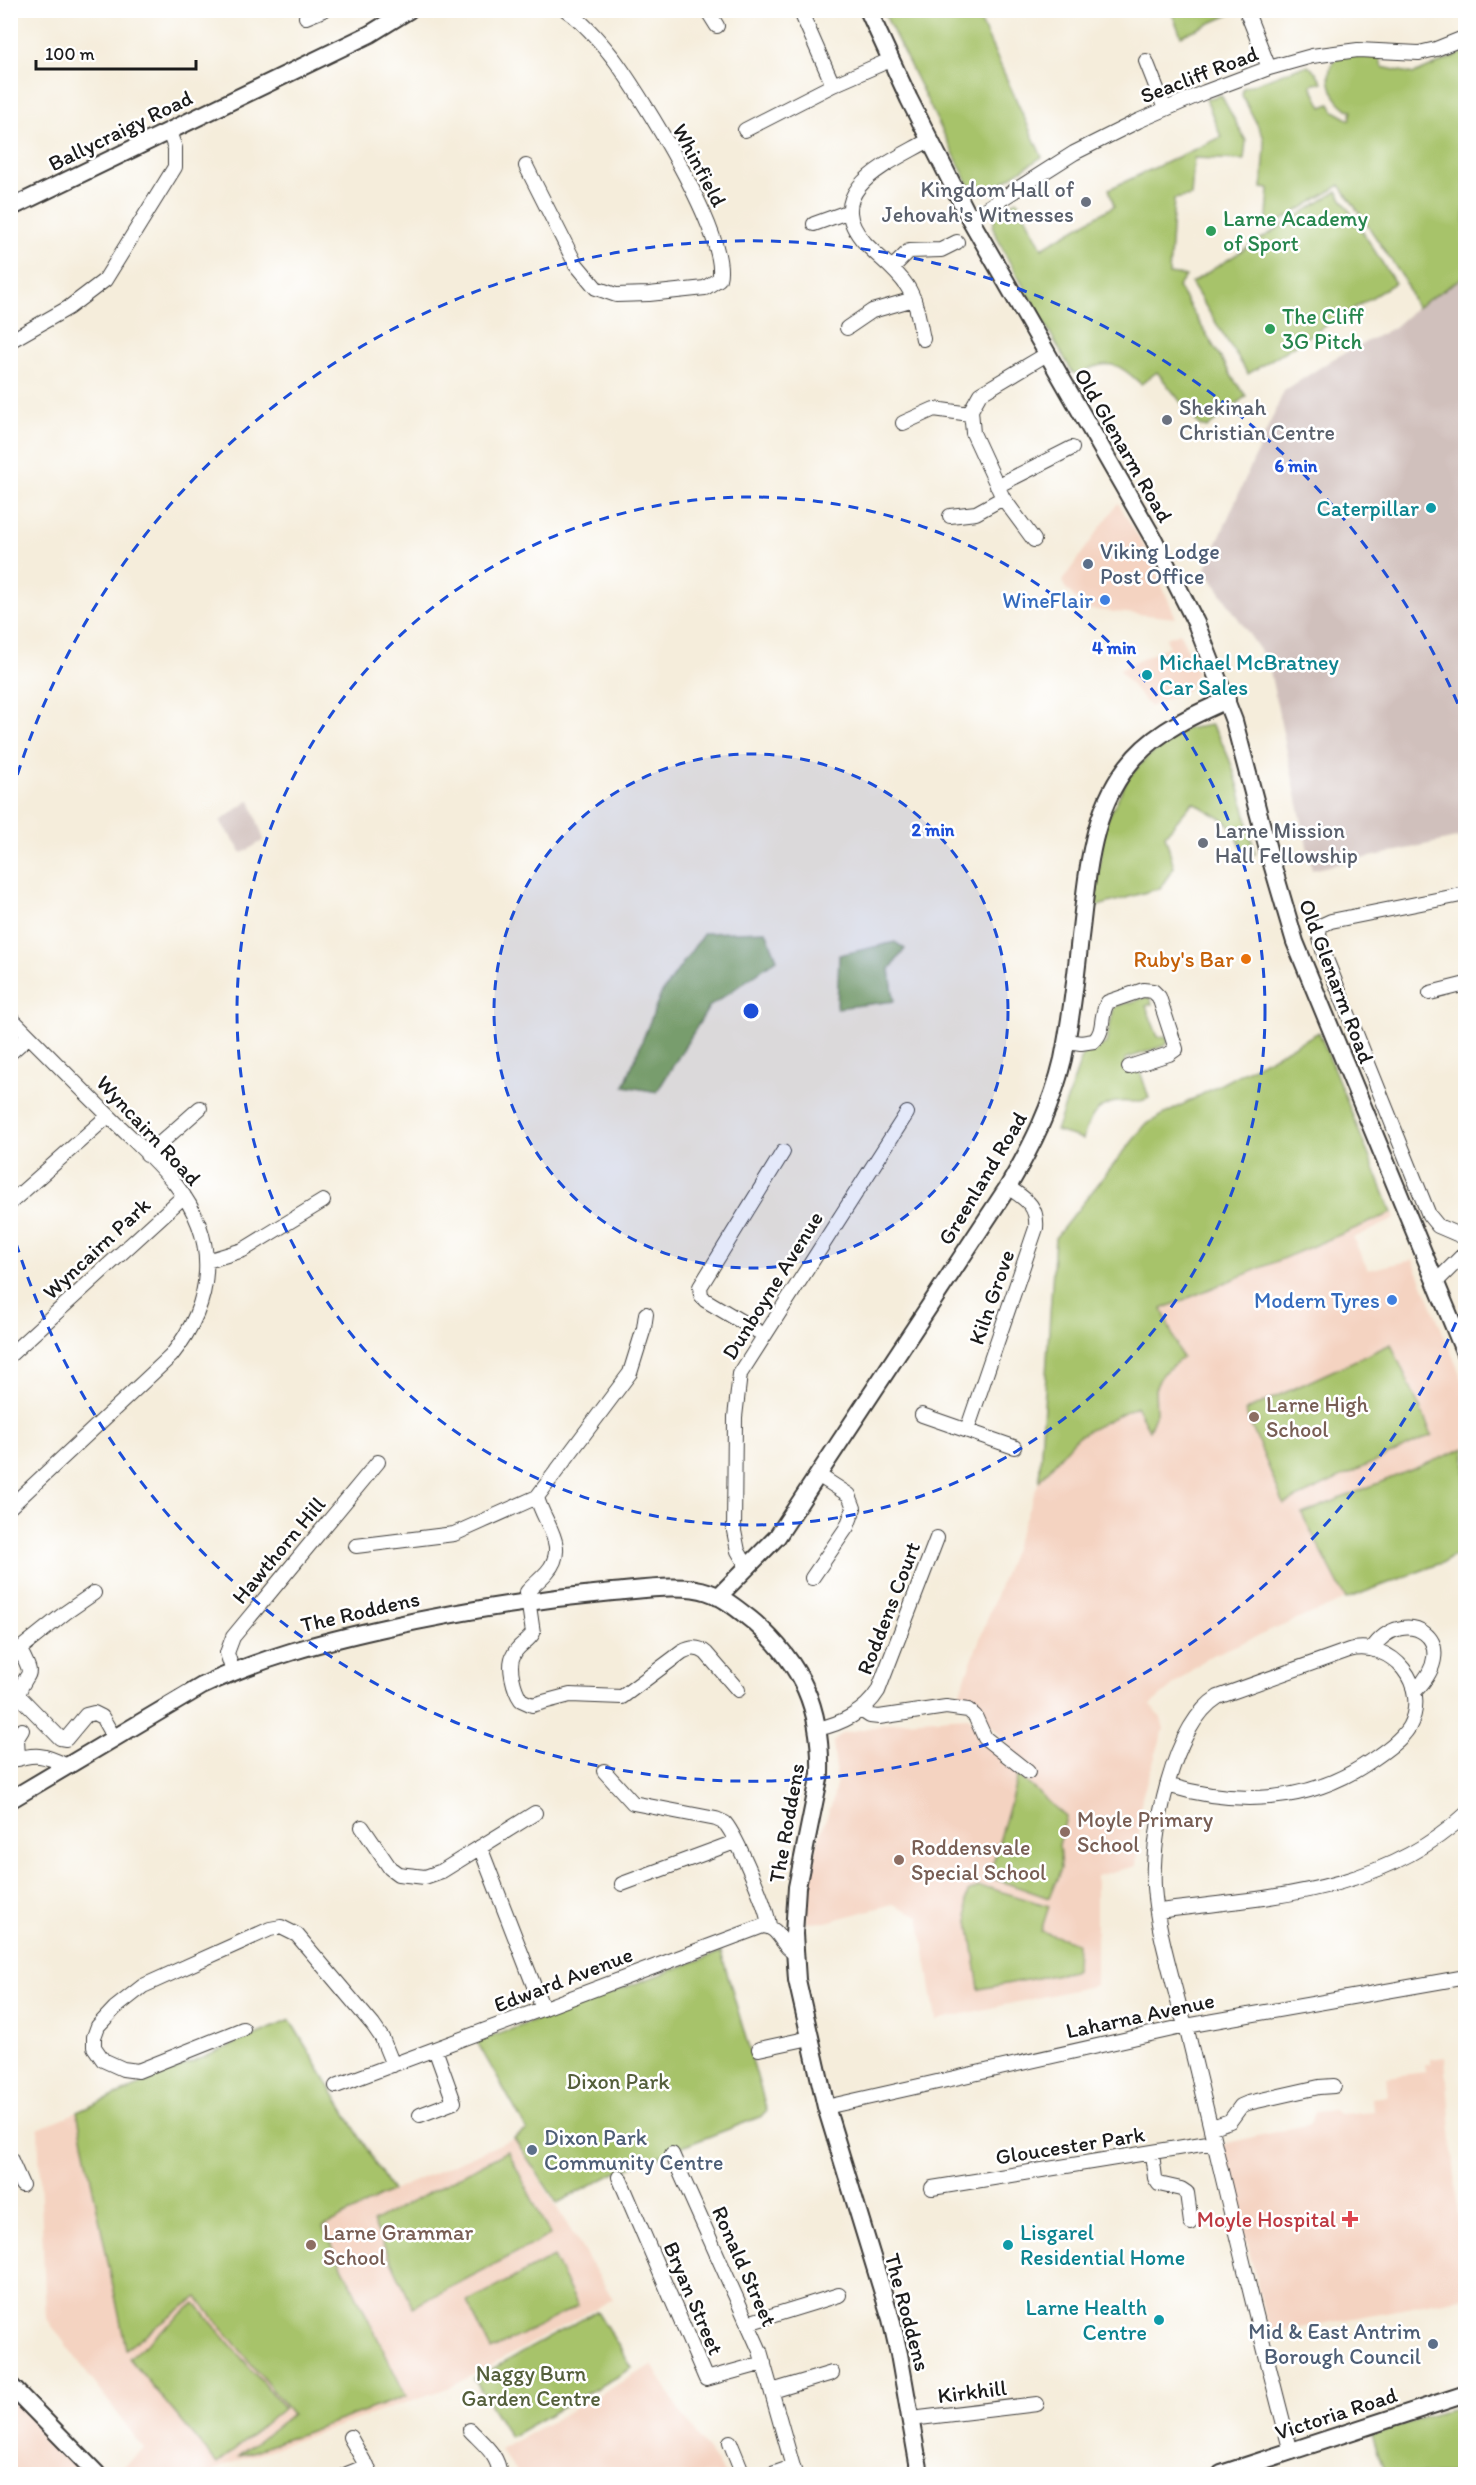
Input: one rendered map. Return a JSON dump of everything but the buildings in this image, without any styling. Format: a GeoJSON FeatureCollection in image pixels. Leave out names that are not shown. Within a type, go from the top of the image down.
{"type":"FeatureCollection","features":[{"type":"Feature","properties":{"kind":"street"},"geometry":{"type":"LineString","coordinates":[[306,17],[323,10]]}},
{"type":"Feature","properties":{"kind":"street","name":"Ballycraigy Road"},"geometry":{"type":"LineString","coordinates":[[10,208],[370,34],[409,10]]}},
{"type":"Feature","properties":{"kind":"street","name":"Whinfield"},"geometry":{"type":"LineString","coordinates":[[526,166],[575,263],[596,288],[616,295],[649,294],[703,289],[713,285],[719,279],[720,269],[713,239],[700,203],[629,79],[596,37],[566,10]]}},
{"type":"Feature","properties":{"kind":"street"},"geometry":{"type":"LineString","coordinates":[[707,10],[717,26]]}},
{"type":"Feature","properties":{"kind":"street"},"geometry":{"type":"LineString","coordinates":[[800,10],[833,85]]}},
{"type":"Feature","properties":{"kind":"street","name":"Old Glenarm Road"},"geometry":{"type":"LineString","coordinates":[[868,10],[929,140],[970,219],[1196,623],[1227,700],[1295,942],[1466,1356]]}},
{"type":"Feature","properties":{"kind":"street"},"geometry":{"type":"LineString","coordinates":[[1246,10],[1269,68]]}},
{"type":"Feature","properties":{"kind":"street","name":"Seacliff Road"},"geometry":{"type":"LineString","coordinates":[[970,219],[1074,153],[1165,109],[1269,68],[1312,56],[1349,51],[1430,51],[1466,37]]}},
{"type":"Feature","properties":{"kind":"street"},"geometry":{"type":"LineString","coordinates":[[745,130],[833,85],[890,60]]}},
{"type":"Feature","properties":{"kind":"street"},"geometry":{"type":"LineString","coordinates":[[1146,61],[1165,109]]}},
{"type":"Feature","properties":{"kind":"street"},"geometry":{"type":"LineString","coordinates":[[10,341],[68,308],[105,280],[175,167],[175,147],[169,132]]}},
{"type":"Feature","properties":{"kind":"street"},"geometry":{"type":"LineString","coordinates":[[923,339],[914,299],[906,284],[862,239],[853,224],[850,211],[855,192],[866,178],[929,140]]}},
{"type":"Feature","properties":{"kind":"street"},"geometry":{"type":"LineString","coordinates":[[814,224],[850,211]]}},
{"type":"Feature","properties":{"kind":"street"},"geometry":{"type":"LineString","coordinates":[[892,268],[911,250],[941,250],[957,242]]}},
{"type":"Feature","properties":{"kind":"street"},"geometry":{"type":"LineString","coordinates":[[847,328],[873,311],[914,299]]}},
{"type":"Feature","properties":{"kind":"street"},"geometry":{"type":"LineString","coordinates":[[1034,540],[1000,492],[973,433],[970,414],[980,394],[1047,354]]}},
{"type":"Feature","properties":{"kind":"street"},"geometry":{"type":"LineString","coordinates":[[903,423],[934,409],[970,414]]}},
{"type":"Feature","properties":{"kind":"street"},"geometry":{"type":"LineString","coordinates":[[950,516],[976,513],[1000,492],[1072,448]]}},
{"type":"Feature","properties":{"kind":"street","name":"Greenland Road"},"geometry":{"type":"LineString","coordinates":[[718,1597],[777,1538],[1008,1187],[1026,1156],[1049,1108],[1058,1081],[1067,1041],[1092,843],[1104,805],[1122,772],[1150,742],[1190,717],[1227,700]]}},
{"type":"Feature","properties":{"kind":"street"},"geometry":{"type":"LineString","coordinates":[[1466,894],[1331,921],[1320,926],[1319,934],[1324,954],[1429,1215],[1438,1226],[1466,1238]]}},
{"type":"Feature","properties":{"kind":"street"},"geometry":{"type":"LineString","coordinates":[[1430,993],[1466,984]]}},
{"type":"Feature","properties":{"kind":"street"},"geometry":{"type":"LineString","coordinates":[[1067,1041],[1081,1043],[1094,1041],[1101,1033],[1107,1003],[1143,990],[1154,991],[1159,997],[1176,1049],[1169,1054],[1129,1067]]}},
{"type":"Feature","properties":{"kind":"street","name":"Wyncairn Road"},"geometry":{"type":"LineString","coordinates":[[10,1017],[147,1155],[184,1196],[200,1225],[207,1261],[201,1303],[193,1323],[178,1347],[163,1365],[10,1507]]}},
{"type":"Feature","properties":{"kind":"street"},"geometry":{"type":"LineString","coordinates":[[10,1053],[29,1036]]}},
{"type":"Feature","properties":{"kind":"street"},"geometry":{"type":"LineString","coordinates":[[147,1155],[200,1108]]}},
{"type":"Feature","properties":{"kind":"street","name":"Dunboyne Avenue"},"geometry":{"type":"LineString","coordinates":[[748,1568],[740,1555],[735,1537],[735,1409],[740,1374],[907,1113]]}},
{"type":"Feature","properties":{"kind":"street"},"geometry":{"type":"LineString","coordinates":[[10,1203],[108,1116]]}},
{"type":"Feature","properties":{"kind":"street"},"geometry":{"type":"LineString","coordinates":[[764,1335],[705,1300],[700,1287],[783,1152]]}},
{"type":"Feature","properties":{"kind":"street","name":"Kiln Grove"},"geometry":{"type":"LineString","coordinates":[[967,1430],[1036,1228],[1036,1213],[1033,1207],[1008,1187]]}},
{"type":"Feature","properties":{"kind":"street","name":"Wyncairn Park"},"geometry":{"type":"LineString","coordinates":[[10,1355],[184,1196]]}},
{"type":"Feature","properties":{"kind":"street"},"geometry":{"type":"LineString","coordinates":[[207,1261],[243,1250],[323,1201]]}},
{"type":"Feature","properties":{"kind":"street"},"geometry":{"type":"LineString","coordinates":[[1436,1282],[1466,1252]]}},
{"type":"Feature","properties":{"kind":"street"},"geometry":{"type":"LineString","coordinates":[[356,1546],[454,1534],[537,1497],[630,1373],[646,1314]]}},
{"type":"Feature","properties":{"kind":"street"},"geometry":{"type":"LineString","coordinates":[[922,1415],[1014,1447]]}},
{"type":"Feature","properties":{"kind":"street","name":"Hawthorn Hill"},"geometry":{"type":"LineString","coordinates":[[233,1672],[227,1653],[232,1637],[378,1462]]}},
{"type":"Feature","properties":{"kind":"street"},"geometry":{"type":"LineString","coordinates":[[812,1578],[847,1527],[854,1510],[850,1496],[818,1475]]}},
{"type":"Feature","properties":{"kind":"street"},"geometry":{"type":"LineString","coordinates":[[537,1497],[540,1511],[557,1543],[557,1553],[548,1571],[527,1592],[533,1633],[515,1652],[512,1661],[516,1691],[520,1698],[527,1704],[536,1704],[574,1694],[622,1697],[682,1652],[690,1649],[701,1649],[706,1653],[738,1690]]}},
{"type":"Feature","properties":{"kind":"street","name":"Roddens Court"},"geometry":{"type":"LineString","coordinates":[[817,1729],[836,1724],[861,1710],[870,1703],[881,1687],[937,1538]]}},
{"type":"Feature","properties":{"kind":"street","name":"The Roddens"},"geometry":{"type":"LineString","coordinates":[[10,1800],[202,1686],[294,1650],[435,1617],[529,1601],[633,1591],[680,1588],[701,1590],[718,1597],[748,1618],[783,1649],[805,1685],[817,1729],[820,1774],[797,1887],[794,1934],[796,1980],[826,2108],[891,2319],[920,2475]]}},
{"type":"Feature","properties":{"kind":"street"},"geometry":{"type":"LineString","coordinates":[[92,1598],[15,1654],[30,1670],[29,1677],[21,1686],[18,1695],[60,1738],[66,1739],[86,1714],[94,1713],[102,1717],[114,1738]]}},
{"type":"Feature","properties":{"kind":"street"},"geometry":{"type":"LineString","coordinates":[[1372,1649],[1384,1635],[1402,1629],[1416,1628],[1426,1635],[1434,1647],[1435,1659],[1429,1676],[1415,1691]]}},
{"type":"Feature","properties":{"kind":"street"},"geometry":{"type":"LineString","coordinates":[[1167,1785],[1209,1796],[1243,1799],[1278,1797],[1323,1786],[1357,1771],[1396,1741],[1411,1721],[1415,1691],[1409,1676],[1400,1664],[1372,1649],[1349,1650],[1224,1694],[1206,1705],[1190,1726],[1167,1785],[1162,1805],[1154,1870],[1158,1911],[1180,2013],[1186,2026],[1212,2127],[1253,2307],[1291,2452]]}},
{"type":"Feature","properties":{"kind":"street"},"geometry":{"type":"LineString","coordinates":[[861,1710],[873,1717],[879,1717],[946,1707],[965,1709],[973,1714],[985,1738],[1028,1772]]}},
{"type":"Feature","properties":{"kind":"street"},"geometry":{"type":"LineString","coordinates":[[22,1730],[17,1738],[14,1760],[34,1755],[50,1757],[67,1766]]}},
{"type":"Feature","properties":{"kind":"street"},"geometry":{"type":"LineString","coordinates":[[604,1771],[633,1803],[716,1819],[729,1828],[768,1916],[769,1927],[775,1931],[788,1950],[795,1953]]}},
{"type":"Feature","properties":{"kind":"street"},"geometry":{"type":"LineString","coordinates":[[362,1827],[390,1868],[398,1874],[412,1877],[432,1876],[535,1813]]}},
{"type":"Feature","properties":{"kind":"street"},"geometry":{"type":"LineString","coordinates":[[1158,1911],[1305,1892],[1348,1881],[1389,1865],[1421,1848],[1466,1814]]}},
{"type":"Feature","properties":{"kind":"street"},"geometry":{"type":"LineString","coordinates":[[622,1884],[735,1842]]}},
{"type":"Feature","properties":{"kind":"street"},"geometry":{"type":"LineString","coordinates":[[480,1847],[543,2009]]}},
{"type":"Feature","properties":{"kind":"street","name":"Edward Avenue"},"geometry":{"type":"LineString","coordinates":[[336,2086],[763,1926],[769,1927]]}},
{"type":"Feature","properties":{"kind":"street"},"geometry":{"type":"LineString","coordinates":[[243,2029],[138,2071],[123,2069],[103,2060],[94,2047],[94,2037],[98,2026],[132,1992],[270,1929],[281,1927],[297,1935],[373,2025],[382,2038],[393,2065]]}},
{"type":"Feature","properties":{"kind":"street","name":"Laharna Avenue"},"geometry":{"type":"LineString","coordinates":[[826,2108],[1186,2026],[1466,1977]]}},
{"type":"Feature","properties":{"kind":"street"},"geometry":{"type":"LineString","coordinates":[[759,2049],[810,2038]]}},
{"type":"Feature","properties":{"kind":"street"},"geometry":{"type":"LineString","coordinates":[[420,2115],[454,2102],[435,2049]]}},
{"type":"Feature","properties":{"kind":"street"},"geometry":{"type":"LineString","coordinates":[[1212,2127],[1230,2121],[1241,2106],[1248,2103],[1319,2087],[1334,2086]]}},
{"type":"Feature","properties":{"kind":"street","name":"Gloucester Park"},"geometry":{"type":"LineString","coordinates":[[932,2188],[1152,2154],[1214,2142]]}},
{"type":"Feature","properties":{"kind":"street","name":"Ronald Street"},"geometry":{"type":"LineString","coordinates":[[672,2154],[764,2363],[793,2471]]}},
{"type":"Feature","properties":{"kind":"street"},"geometry":{"type":"LineString","coordinates":[[1152,2154],[1156,2180],[1159,2184],[1187,2193],[1191,2223]]}},
{"type":"Feature","properties":{"kind":"street"},"geometry":{"type":"LineString","coordinates":[[10,2158],[22,2186]]}},
{"type":"Feature","properties":{"kind":"street","name":"Bryan Street"},"geometry":{"type":"LineString","coordinates":[[619,2177],[706,2379],[764,2363]]}},
{"type":"Feature","properties":{"kind":"street"},"geometry":{"type":"LineString","coordinates":[[748,2323],[839,2295]]}},
{"type":"Feature","properties":{"kind":"street"},"geometry":{"type":"LineString","coordinates":[[772,2391],[832,2373]]}},
{"type":"Feature","properties":{"kind":"street"},"geometry":{"type":"LineString","coordinates":[[10,2385],[97,2475]]}},
{"type":"Feature","properties":{"kind":"street","name":"Victoria Road"},"geometry":{"type":"LineString","coordinates":[[1221,2475],[1466,2394]]}},
{"type":"Feature","properties":{"kind":"street","name":"Kirkhill"},"geometry":{"type":"LineString","coordinates":[[911,2419],[1037,2404]]}},
{"type":"Feature","properties":{"kind":"street"},"geometry":{"type":"LineString","coordinates":[[470,2430],[494,2457],[500,2475]]}},
{"type":"Feature","properties":{"kind":"street"},"geometry":{"type":"LineString","coordinates":[[346,2475],[369,2470],[350,2437]]}},
{"type":"Feature","properties":{"kind":"street"},"geometry":{"type":"LineString","coordinates":[[730,2442],[743,2475]]}},
{"type":"Feature","properties":{"kind":"street"},"geometry":{"type":"LineString","coordinates":[[772,2475],[793,2471]]}},
{"type":"Feature","properties":{"kind":"shaded area","name":"Caterpillar"},"geometry":{"type":"Polygon","coordinates":[[[1465,276],[1465,836],[1312,870],[1268,662],[1205,570],[1284,391],[1333,359],[1393,328],[1416,308],[1465,276]]]}},
{"type":"Feature","properties":{"kind":"shaded area"},"geometry":{"type":"Polygon","coordinates":[[[1118,503],[1148,553],[1176,618],[1086,609],[1066,589],[1062,581],[1118,503]]]}},
{"type":"Feature","properties":{"kind":"shaded area"},"geometry":{"type":"Polygon","coordinates":[[[1180,633],[1197,672],[1189,689],[1150,707],[1119,670],[1169,646],[1166,638],[1180,633]]]}},
{"type":"Feature","properties":{"kind":"shaded area"},"geometry":{"type":"Polygon","coordinates":[[[250,800],[264,840],[242,853],[220,821],[250,800]]]}},
{"type":"Feature","properties":{"kind":"shaded area","name":"Larne High School"},"geometry":{"type":"Polygon","coordinates":[[[1319,1032],[1395,1219],[1353,1238],[1368,1270],[1413,1260],[1465,1386],[1465,1448],[1302,1513],[1346,1599],[1206,1658],[1150,1705],[1161,1718],[1164,1729],[1142,1797],[1136,1866],[1096,1876],[1096,1985],[936,2020],[919,1916],[893,1904],[826,1922],[806,1923],[809,1881],[818,1840],[832,1803],[837,1781],[833,1742],[843,1733],[903,1721],[968,1717],[1007,1762],[1010,1747],[973,1704],[958,1697],[1039,1481],[1055,1238],[1146,1124],[1319,1032]]]}},
{"type":"Feature","properties":{"kind":"shaded area","name":"Larne Grammar School"},"geometry":{"type":"Polygon","coordinates":[[[290,2020],[392,2191],[514,2138],[613,2299],[453,2386],[223,2466],[210,2474],[114,2474],[144,2449],[46,2318],[38,2129],[290,2020]]]}},
{"type":"Feature","properties":{"kind":"shaded area","name":"Moyle Hospital"},"geometry":{"type":"Polygon","coordinates":[[[1445,2057],[1465,2297],[1269,2334],[1223,2144],[1310,2124],[1315,2112],[1333,2110],[1340,2114],[1373,2111],[1372,2098],[1388,2096],[1386,2077],[1426,2072],[1425,2065],[1430,2064],[1430,2059],[1445,2057]]]}},
{"type":"Feature","properties":{"kind":"shaded area"},"geometry":{"type":"Polygon","coordinates":[[[652,2365],[679,2410],[725,2474],[518,2474],[500,2450],[652,2365]]]}},
{"type":"Feature","properties":{"kind":"shaded area"},"geometry":{"type":"Polygon","coordinates":[[[11,2395],[90,2474],[11,2474],[11,2395]]]}},
{"type":"Feature","properties":{"kind":"green space"},"geometry":{"type":"Polygon","coordinates":[[[887,11],[976,11],[1042,157],[984,194],[973,193],[885,15],[887,11]]]}},
{"type":"Feature","properties":{"kind":"green space"},"geometry":{"type":"Polygon","coordinates":[[[1171,11],[1228,11],[1229,15],[1181,36],[1171,11]]]}},
{"type":"Feature","properties":{"kind":"green space"},"geometry":{"type":"Polygon","coordinates":[[[1465,52],[1465,276],[1416,308],[1404,279],[1340,185],[1266,230],[1269,189],[1262,188],[1265,147],[1263,136],[1242,95],[1243,88],[1308,66],[1316,72],[1322,82],[1311,85],[1322,107],[1330,104],[1334,111],[1350,120],[1352,111],[1338,100],[1330,82],[1329,73],[1337,58],[1350,53],[1379,55],[1382,67],[1414,74],[1465,52]]]}},
{"type":"Feature","properties":{"kind":"green space"},"geometry":{"type":"Polygon","coordinates":[[[1221,95],[1246,141],[1244,160],[1194,158],[1191,196],[1174,199],[1169,274],[1186,276],[1178,287],[1246,396],[1207,428],[1200,426],[1157,372],[1141,384],[1124,370],[1113,365],[1099,365],[1080,373],[1073,373],[1005,254],[993,228],[995,215],[1017,200],[1042,248],[1114,206],[1109,189],[1221,137],[1206,99],[1221,95]]]}},
{"type":"Feature","properties":{"kind":"green space","name":"The Cliff 3G Pitch"},"geometry":{"type":"Polygon","coordinates":[[[1337,191],[1395,283],[1248,374],[1191,283],[1337,191]]]}},
{"type":"Feature","properties":{"kind":"green space"},"geometry":{"type":"Polygon","coordinates":[[[1211,725],[1220,738],[1233,770],[1255,854],[1245,852],[1227,822],[1193,802],[1165,835],[1174,867],[1160,888],[1095,907],[1104,826],[1128,778],[1145,759],[1185,729],[1211,725]]]}},
{"type":"Feature","properties":{"kind":"green space"},"geometry":{"type":"Polygon","coordinates":[[[766,931],[777,959],[709,1007],[657,1092],[624,1086],[661,994],[704,933],[766,931]]]}},
{"type":"Feature","properties":{"kind":"green space"},"geometry":{"type":"Polygon","coordinates":[[[895,942],[905,949],[890,969],[894,1001],[837,1008],[839,955],[895,942]]]}},
{"type":"Feature","properties":{"kind":"green space"},"geometry":{"type":"Polygon","coordinates":[[[1150,998],[1152,1004],[1146,1006],[1158,1037],[1166,1036],[1168,1042],[1166,1045],[1125,1059],[1129,1073],[1140,1071],[1149,1098],[1135,1102],[1116,1102],[1098,1110],[1090,1120],[1083,1139],[1056,1131],[1083,1054],[1094,1052],[1106,1043],[1114,1007],[1150,998]]]}},
{"type":"Feature","properties":{"kind":"green space"},"geometry":{"type":"Polygon","coordinates":[[[1319,1032],[1392,1213],[1162,1309],[1182,1358],[1162,1374],[1155,1389],[1156,1413],[1149,1430],[1136,1406],[1078,1436],[1039,1481],[1055,1238],[1146,1124],[1319,1032]]]}},
{"type":"Feature","properties":{"kind":"green space"},"geometry":{"type":"Polygon","coordinates":[[[1391,1344],[1432,1435],[1284,1504],[1245,1411],[1391,1344]]]}},
{"type":"Feature","properties":{"kind":"green space"},"geometry":{"type":"Polygon","coordinates":[[[1465,1448],[1465,1550],[1444,1562],[1346,1599],[1302,1514],[1465,1448]]]}},
{"type":"Feature","properties":{"kind":"green space"},"geometry":{"type":"Polygon","coordinates":[[[1018,1775],[1066,1817],[1059,1845],[1061,1869],[1049,1898],[989,1877],[1018,1775]]]}},
{"type":"Feature","properties":{"kind":"green space"},"geometry":{"type":"Polygon","coordinates":[[[978,1887],[989,1888],[1049,1906],[1041,1931],[1077,1943],[1074,1971],[979,1989],[966,1900],[968,1892],[978,1887]]]}},
{"type":"Feature","properties":{"kind":"green space","name":"Dixon Park"},"geometry":{"type":"Polygon","coordinates":[[[721,1952],[767,2111],[762,2116],[615,2173],[557,2203],[514,2138],[527,2130],[477,2042],[721,1952]]]}},
{"type":"Feature","properties":{"kind":"green space"},"geometry":{"type":"Polygon","coordinates":[[[290,2020],[392,2191],[323,2227],[406,2396],[238,2457],[292,2414],[197,2297],[126,2349],[77,2112],[290,2020]]]}},
{"type":"Feature","properties":{"kind":"green space"},"geometry":{"type":"Polygon","coordinates":[[[508,2151],[550,2235],[413,2307],[373,2222],[508,2151]]]}},
{"type":"Feature","properties":{"kind":"green space"},"geometry":{"type":"Polygon","coordinates":[[[553,2257],[578,2306],[491,2350],[467,2302],[553,2257]]]}},
{"type":"Feature","properties":{"kind":"green space"},"geometry":{"type":"Polygon","coordinates":[[[195,2303],[284,2408],[217,2464],[129,2358],[195,2303]]]}},
{"type":"Feature","properties":{"kind":"green space","name":"Naggy Burn Garden Centre"},"geometry":{"type":"Polygon","coordinates":[[[597,2311],[632,2368],[510,2437],[474,2379],[597,2311]]]}},
{"type":"Feature","properties":{"kind":"green space"},"geometry":{"type":"Polygon","coordinates":[[[1465,2404],[1465,2474],[1385,2474],[1372,2435],[1465,2404]]]}},
{"type":"Feature","properties":{"kind":"place","name":"Kingdom Hall of Jehovah's Witnesses"},"geometry":{"type":"Point","coordinates":[1086,202]}},
{"type":"Feature","properties":{"kind":"place","name":"Larne Academy of Sport"},"geometry":{"type":"Point","coordinates":[1211,231]}},
{"type":"Feature","properties":{"kind":"place","name":"The Cliff 3G Pitch"},"geometry":{"type":"Point","coordinates":[1270,329]}},
{"type":"Feature","properties":{"kind":"place","name":"Shekinah Christian Centre"},"geometry":{"type":"Point","coordinates":[1167,420]}},
{"type":"Feature","properties":{"kind":"place","name":"Caterpillar"},"geometry":{"type":"Point","coordinates":[1431,508]}},
{"type":"Feature","properties":{"kind":"place","name":"Viking Lodge Post Office"},"geometry":{"type":"Point","coordinates":[1088,564]}},
{"type":"Feature","properties":{"kind":"place","name":"WineFlair"},"geometry":{"type":"Point","coordinates":[1105,600]}},
{"type":"Feature","properties":{"kind":"place","name":"Michael McBratney Car Sales"},"geometry":{"type":"Point","coordinates":[1147,675]}},
{"type":"Feature","properties":{"kind":"place","name":"Larne Mission Hall Fellowship"},"geometry":{"type":"Point","coordinates":[1203,843]}},
{"type":"Feature","properties":{"kind":"place","name":"Ruby's Bar"},"geometry":{"type":"Point","coordinates":[1246,959]}},
{"type":"Feature","properties":{"kind":"place","name":"Modern Tyres"},"geometry":{"type":"Point","coordinates":[1392,1300]}},
{"type":"Feature","properties":{"kind":"place","name":"Larne High School"},"geometry":{"type":"Point","coordinates":[1254,1417]}},
{"type":"Feature","properties":{"kind":"place","name":"Moyle Primary School"},"geometry":{"type":"Point","coordinates":[1065,1832]}},
{"type":"Feature","properties":{"kind":"place","name":"Roddensvale Special School"},"geometry":{"type":"Point","coordinates":[899,1860]}},
{"type":"Feature","properties":{"kind":"place","name":"Dixon Park Community Centre"},"geometry":{"type":"Point","coordinates":[532,2150]}},
{"type":"Feature","properties":{"kind":"place","name":"Moyle Hospital"},"geometry":{"type":"Point","coordinates":[1350,2219]}},
{"type":"Feature","properties":{"kind":"place","name":"Larne Grammar School"},"geometry":{"type":"Point","coordinates":[311,2245]}},
{"type":"Feature","properties":{"kind":"place","name":"Lisgarel Residential Home"},"geometry":{"type":"Point","coordinates":[1008,2245]}},
{"type":"Feature","properties":{"kind":"place","name":"Larne Health Centre"},"geometry":{"type":"Point","coordinates":[1159,2320]}},
{"type":"Feature","properties":{"kind":"place","name":"Mid & East Antrim Borough Council"},"geometry":{"type":"Point","coordinates":[1433,2344]}}]}
